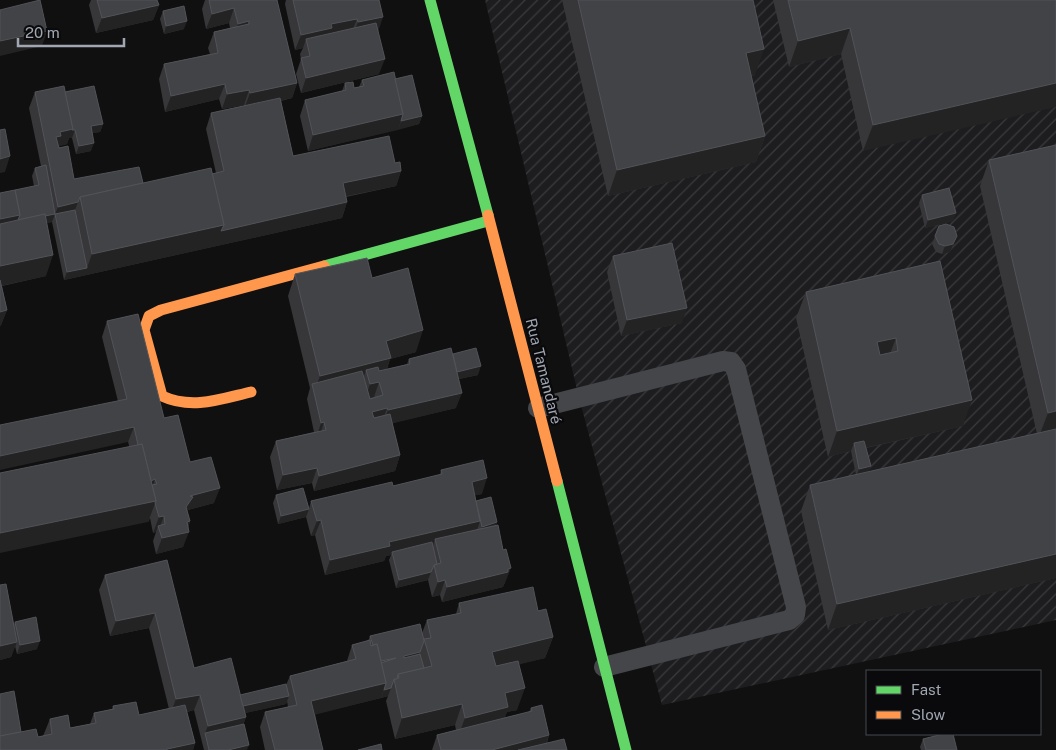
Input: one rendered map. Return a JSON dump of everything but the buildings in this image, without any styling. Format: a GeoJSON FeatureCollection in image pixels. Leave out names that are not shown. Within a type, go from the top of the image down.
{"type":"FeatureCollection","features":[{"type":"Feature","properties":{"kind":"street","name":"Rua Tamandaré"},"geometry":{"type":"LineString","coordinates":[[430,0],[626,750]]}},
{"type":"Feature","properties":{"kind":"street"},"geometry":{"type":"LineString","coordinates":[[251,392],[185,405],[173,403],[162,396],[144,330],[149,316],[162,310],[488,221]]}},
{"type":"Feature","properties":{"kind":"lane"},"geometry":{"type":"LineString","coordinates":[[538,408],[723,361],[731,362],[736,368],[796,607],[795,615],[789,620],[604,667]]}},
{"type":"Feature","properties":{"kind":"shaded area"},"geometry":{"type":"Polygon","coordinates":[[[485,0],[1056,0],[1056,620],[662,705],[579,398],[485,0]]]}},
{"type":"Feature","properties":{"kind":"traffic: fast"},"geometry":{"type":"LineString","coordinates":[[430,0],[488,215]]}},
{"type":"Feature","properties":{"kind":"traffic: fast"},"geometry":{"type":"LineString","coordinates":[[324,266],[488,221]]}},
{"type":"Feature","properties":{"kind":"traffic: fast"},"geometry":{"type":"LineString","coordinates":[[557,481],[626,750]]}},
{"type":"Feature","properties":{"kind":"traffic: slow"},"geometry":{"type":"LineString","coordinates":[[488,215],[557,481]]}},
{"type":"Feature","properties":{"kind":"traffic: slow"},"geometry":{"type":"LineString","coordinates":[[251,392],[195,403],[173,400],[162,396],[144,330],[149,316],[161,310],[324,266]]}}]}
